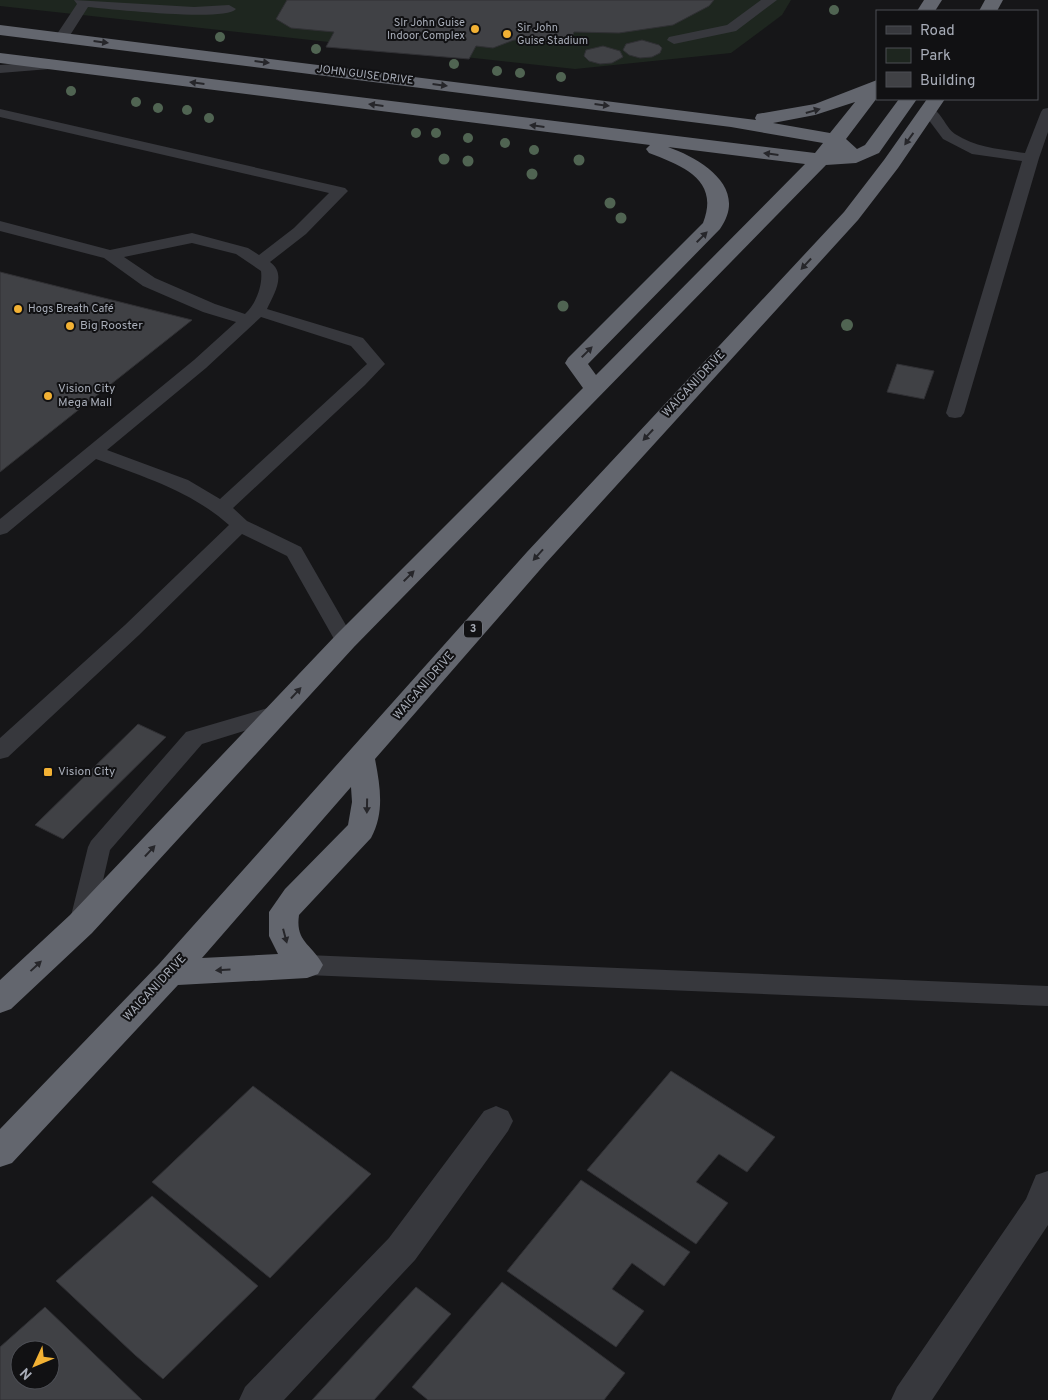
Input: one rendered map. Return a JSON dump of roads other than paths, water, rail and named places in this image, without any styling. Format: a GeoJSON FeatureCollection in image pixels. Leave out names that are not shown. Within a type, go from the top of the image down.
{"type":"FeatureCollection","features":[{"type":"Feature","properties":{"kind":"highway","name":"JOHN GUISE DRIVE"},"geometry":{"type":"LineString","coordinates":[[0,30],[731,121]]}},
{"type":"Feature","properties":{"kind":"highway"},"geometry":{"type":"LineString","coordinates":[[0,58],[620,137],[820,160],[856,157],[872,149],[925,103]]}},
{"type":"Feature","properties":{"kind":"highway"},"geometry":{"type":"LineString","coordinates":[[731,121],[799,115],[829,106],[876,85]]}},
{"type":"Feature","properties":{"kind":"highway"},"geometry":{"type":"LineString","coordinates":[[0,1000],[81,924],[345,641],[595,390],[820,160],[876,86]]}},
{"type":"Feature","properties":{"kind":"highway","name":"WAIGANI DRIVE"},"geometry":{"type":"LineString","coordinates":[[0,1152],[170,973],[556,536],[850,216],[925,103]]}},
{"type":"Feature","properties":{"kind":"highway"},"geometry":{"type":"LineString","coordinates":[[731,121],[836,140],[856,157],[861,172],[861,184],[850,216]]}},
{"type":"Feature","properties":{"kind":"highway"},"geometry":{"type":"LineString","coordinates":[[595,390],[576,363],[713,225],[719,204],[714,185],[697,168],[669,153],[620,137]]}},
{"type":"Feature","properties":{"kind":"highway"},"geometry":{"type":"LineString","coordinates":[[307,965],[289,949],[283,931],[285,910],[361,830],[367,814],[367,798],[361,758]]}},
{"type":"Feature","properties":{"kind":"highway"},"geometry":{"type":"LineString","coordinates":[[170,973],[307,965]]}},
{"type":"Feature","properties":{"kind":"street"},"geometry":{"type":"LineString","coordinates":[[258,1400],[402,1249],[496,1121]]}},
{"type":"Feature","properties":{"kind":"street"},"geometry":{"type":"LineString","coordinates":[[910,1400],[1040,1207],[1048,1186]]}},
{"type":"Feature","properties":{"kind":"lane"},"geometry":{"type":"LineString","coordinates":[[674,40],[731,28],[770,0]]}},
{"type":"Feature","properties":{"kind":"lane"},"geometry":{"type":"LineString","coordinates":[[62,37],[83,2],[194,11],[229,9]]}},
{"type":"Feature","properties":{"kind":"lane"},"geometry":{"type":"LineString","coordinates":[[0,69],[57,65]]}},
{"type":"Feature","properties":{"kind":"lane"},"geometry":{"type":"LineString","coordinates":[[925,103],[948,136],[977,151],[1031,158]]}},
{"type":"Feature","properties":{"kind":"lane"},"geometry":{"type":"LineString","coordinates":[[955,413],[1031,158],[1048,112]]}},
{"type":"Feature","properties":{"kind":"lane"},"geometry":{"type":"LineString","coordinates":[[0,113],[340,191],[300,230],[259,262]]}},
{"type":"Feature","properties":{"kind":"lane"},"geometry":{"type":"LineString","coordinates":[[0,226],[110,255],[149,282],[209,308],[253,316],[358,342],[376,364],[358,384],[329,408],[290,447],[221,508]]}},
{"type":"Feature","properties":{"kind":"lane"},"geometry":{"type":"LineString","coordinates":[[0,529],[200,364],[253,316],[271,281],[269,268],[242,252],[192,238],[110,255]]}},
{"type":"Feature","properties":{"kind":"lane"},"geometry":{"type":"LineString","coordinates":[[94,452],[181,484],[221,508],[240,525],[294,552],[345,641]]}},
{"type":"Feature","properties":{"kind":"lane"},"geometry":{"type":"LineString","coordinates":[[0,751],[132,630],[240,525]]}},
{"type":"Feature","properties":{"kind":"lane"},"geometry":{"type":"LineString","coordinates":[[81,924],[99,847],[194,738],[278,713]]}},
{"type":"Feature","properties":{"kind":"lane"},"geometry":{"type":"LineString","coordinates":[[307,965],[1048,996]]}},
{"type":"Feature","properties":{"kind":"place","name":"SIr John Guise Indoor Complex"},"geometry":{"type":"Point","coordinates":[475,29]}},
{"type":"Feature","properties":{"kind":"place","name":"Sir John Guise Stadium"},"geometry":{"type":"Point","coordinates":[507,34]}},
{"type":"Feature","properties":{"kind":"place","name":"Hogs Breath Café"},"geometry":{"type":"Point","coordinates":[18,309]}},
{"type":"Feature","properties":{"kind":"place","name":"Big Rooster"},"geometry":{"type":"Point","coordinates":[70,326]}},
{"type":"Feature","properties":{"kind":"place","name":"Vision City Mega Mall"},"geometry":{"type":"Point","coordinates":[48,396]}},
{"type":"Feature","properties":{"kind":"place","name":"Vision City"},"geometry":{"type":"Point","coordinates":[48,772]}}]}
